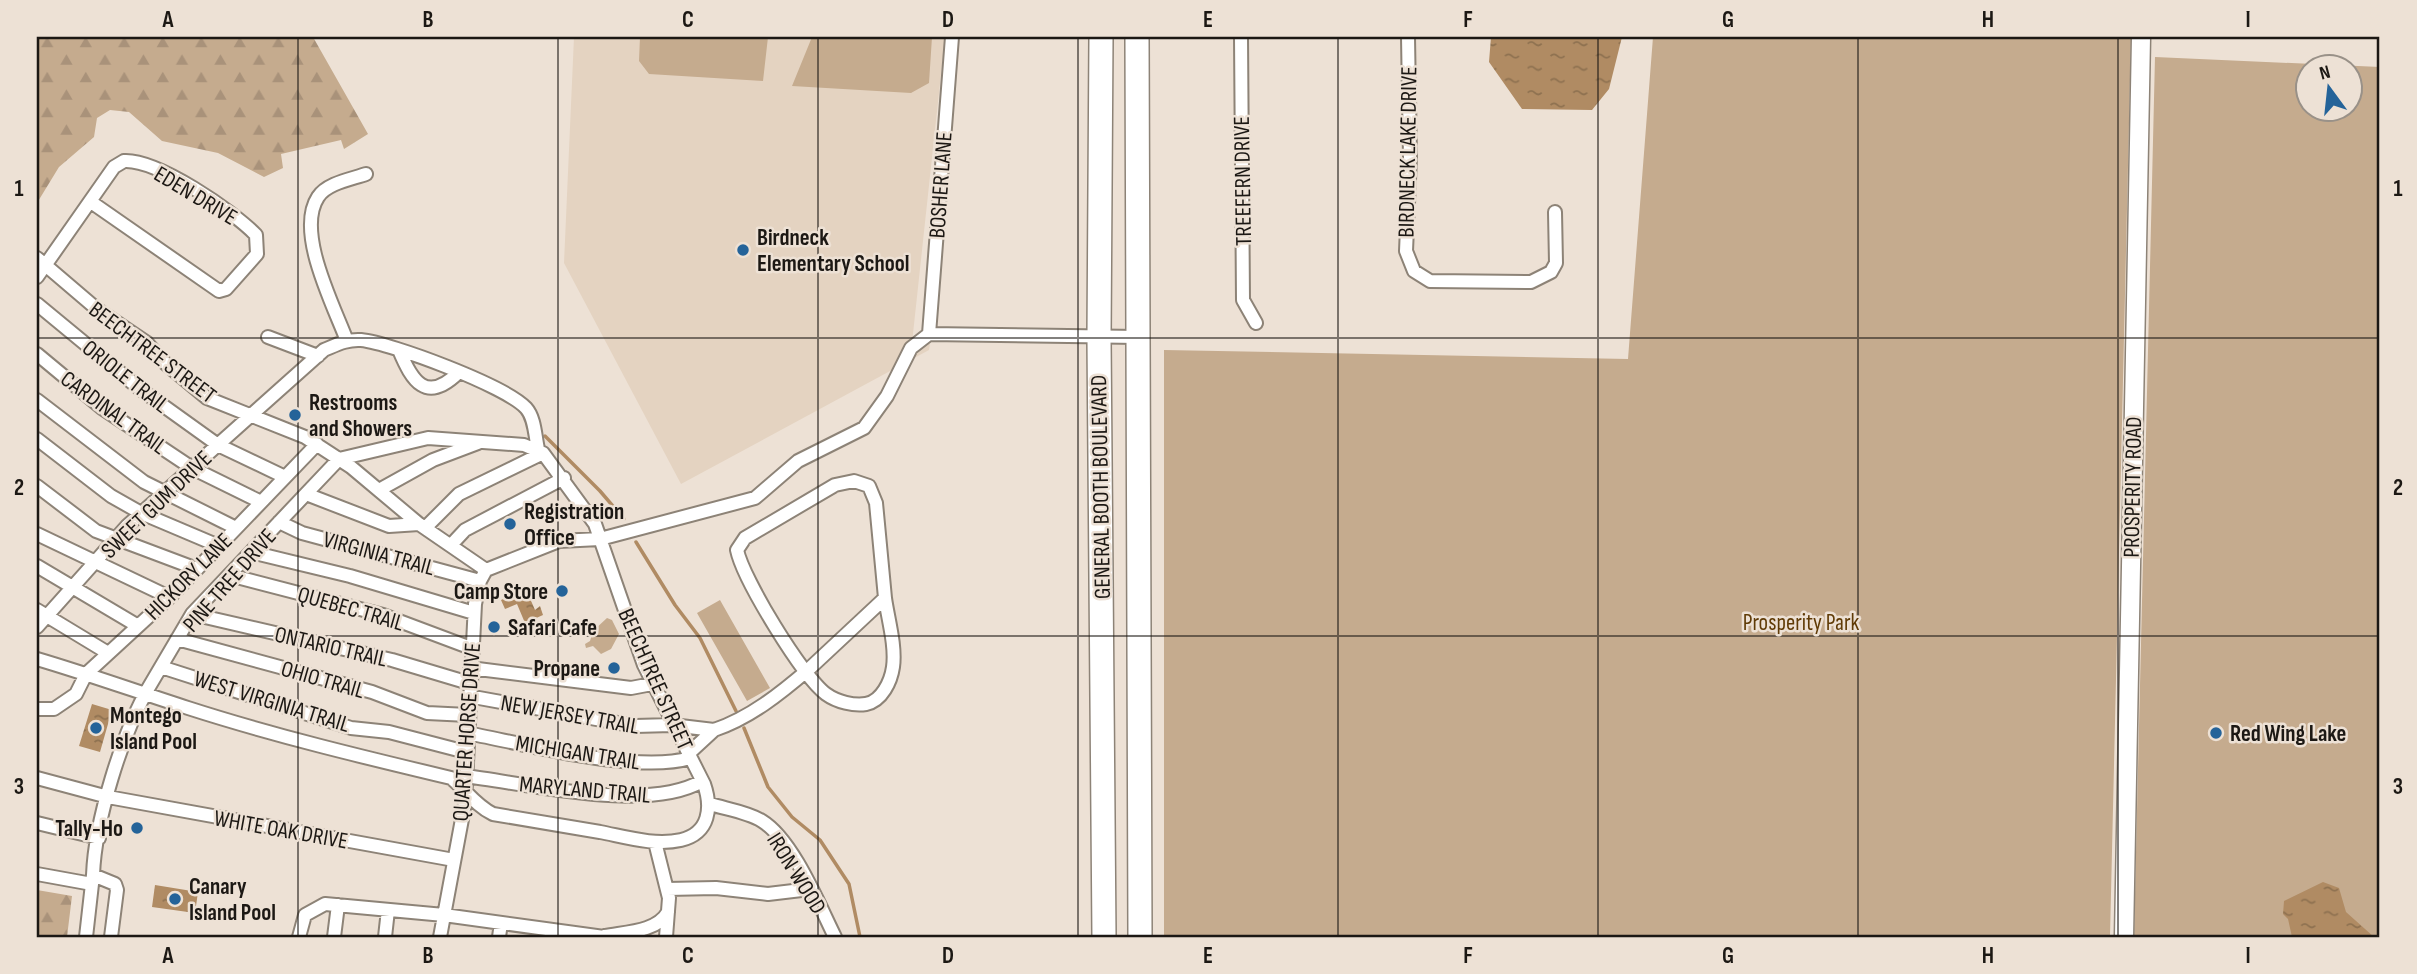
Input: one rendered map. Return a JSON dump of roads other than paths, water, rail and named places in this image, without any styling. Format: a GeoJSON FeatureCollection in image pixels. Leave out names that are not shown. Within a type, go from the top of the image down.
{"type":"FeatureCollection","features":[{"type":"Feature","properties":{"kind":"highway","name":"GENERAL BOOTH BOULEVARD"},"geometry":{"type":"LineString","coordinates":[[1101,37],[1099,338],[1104,937]]}},
{"type":"Feature","properties":{"kind":"highway","name":"GENERAL BOOTH BOULEVARD"},"geometry":{"type":"LineString","coordinates":[[1137,37],[1140,937]]}},
{"type":"Feature","properties":{"kind":"street","name":"BOSHER LANE"},"geometry":{"type":"LineString","coordinates":[[929,334],[952,37]]}},
{"type":"Feature","properties":{"kind":"street","name":"TREEFERN DRIVE"},"geometry":{"type":"LineString","coordinates":[[1241,37],[1243,300],[1256,323]]}},
{"type":"Feature","properties":{"kind":"street","name":"BIRDNECK LAKE DRIVE"},"geometry":{"type":"LineString","coordinates":[[1408,37],[1410,157],[1406,251],[1415,271],[1430,281],[1517,283],[1541,279],[1556,263],[1555,212]]}},
{"type":"Feature","properties":{"kind":"street","name":"PROSPERITY ROAD"},"geometry":{"type":"LineString","coordinates":[[2124,937],[2141,37]]}},
{"type":"Feature","properties":{"kind":"street","name":"EDEN DRIVE"},"geometry":{"type":"LineString","coordinates":[[37,277],[41,262],[91,202],[114,167],[133,160],[180,182],[248,227],[256,235],[257,254],[226,289],[219,291],[91,202]]}},
{"type":"Feature","properties":{"kind":"street"},"geometry":{"type":"LineString","coordinates":[[366,174],[329,187],[318,197],[313,214],[311,235],[320,270],[347,341],[378,344],[399,350],[502,391],[526,407],[540,451]]}},
{"type":"Feature","properties":{"kind":"street","name":"BEECHTREE STREET"},"geometry":{"type":"LineString","coordinates":[[41,262],[98,310],[147,343],[165,363],[207,398],[317,444],[422,526],[451,545],[483,575]]}},
{"type":"Feature","properties":{"kind":"street","name":"ORIOLE TRAIL"},"geometry":{"type":"LineString","coordinates":[[37,304],[140,389],[218,445],[285,477]]}},
{"type":"Feature","properties":{"kind":"street"},"geometry":{"type":"LineString","coordinates":[[483,575],[559,541],[600,539],[755,498],[798,461],[864,428],[881,406],[911,348],[929,334],[1138,337]]}},
{"type":"Feature","properties":{"kind":"street"},"geometry":{"type":"LineString","coordinates":[[268,337],[318,356]]}},
{"type":"Feature","properties":{"kind":"street","name":"SWEET GUM DRIVE"},"geometry":{"type":"LineString","coordinates":[[37,627],[141,513],[318,356],[347,341]]}},
{"type":"Feature","properties":{"kind":"street"},"geometry":{"type":"LineString","coordinates":[[399,350],[410,376],[419,385],[437,387],[447,384],[458,373]]}},
{"type":"Feature","properties":{"kind":"street","name":"CARDINAL TRAIL"},"geometry":{"type":"LineString","coordinates":[[37,354],[102,408],[192,468],[261,502]]}},
{"type":"Feature","properties":{"kind":"street"},"geometry":{"type":"LineString","coordinates":[[37,400],[144,482],[236,528]]}},
{"type":"Feature","properties":{"kind":"street"},"geometry":{"type":"LineString","coordinates":[[340,460],[428,438],[485,440],[540,451]]}},
{"type":"Feature","properties":{"kind":"street"},"geometry":{"type":"LineString","coordinates":[[37,439],[111,496],[141,513],[219,546]]}},
{"type":"Feature","properties":{"kind":"street"},"geometry":{"type":"LineString","coordinates":[[379,490],[433,460],[485,440]]}},
{"type":"Feature","properties":{"kind":"street","name":"HICKORY LANE"},"geometry":{"type":"LineString","coordinates":[[37,709],[54,709],[68,702],[76,694],[86,674],[169,597],[317,444]]}},
{"type":"Feature","properties":{"kind":"street"},"geometry":{"type":"LineString","coordinates":[[306,494],[389,526],[422,526],[459,494],[540,451]]}},
{"type":"Feature","properties":{"kind":"street","name":"BEECHTREE STREET"},"geometry":{"type":"LineString","coordinates":[[540,451],[564,478],[595,524],[652,684],[702,781],[710,804]]}},
{"type":"Feature","properties":{"kind":"street","name":"PINE TREE DRIVE"},"geometry":{"type":"LineString","coordinates":[[86,937],[99,838],[108,797],[130,722],[145,693],[192,614],[340,460]]}},
{"type":"Feature","properties":{"kind":"street"},"geometry":{"type":"LineString","coordinates":[[451,545],[465,530],[564,478]]}},
{"type":"Feature","properties":{"kind":"street"},"geometry":{"type":"LineString","coordinates":[[854,481],[869,486],[876,503],[886,598],[893,666],[886,689],[872,703],[855,706],[828,696],[805,673],[739,559],[737,550],[746,538],[835,485],[854,481]]}},
{"type":"Feature","properties":{"kind":"street"},"geometry":{"type":"LineString","coordinates":[[37,486],[96,531],[197,569]]}},
{"type":"Feature","properties":{"kind":"street","name":"VIRGINIA TRAIL"},"geometry":{"type":"LineString","coordinates":[[279,523],[302,533],[483,575]]}},
{"type":"Feature","properties":{"kind":"street"},"geometry":{"type":"LineString","coordinates":[[37,534],[169,597]]}},
{"type":"Feature","properties":{"kind":"street"},"geometry":{"type":"LineString","coordinates":[[251,552],[350,576],[474,613]]}},
{"type":"Feature","properties":{"kind":"street"},"geometry":{"type":"LineString","coordinates":[[37,566],[138,626]]}},
{"type":"Feature","properties":{"kind":"street","name":"QUEBEC TRAIL"},"geometry":{"type":"LineString","coordinates":[[229,575],[383,615],[471,648]]}},
{"type":"Feature","properties":{"kind":"street","name":"QUARTER HORSE DRIVE"},"geometry":{"type":"LineString","coordinates":[[440,937],[465,783],[474,613],[483,575]]}},
{"type":"Feature","properties":{"kind":"street"},"geometry":{"type":"LineString","coordinates":[[689,756],[714,730],[729,725],[769,701],[805,673],[886,598]]}},
{"type":"Feature","properties":{"kind":"street"},"geometry":{"type":"LineString","coordinates":[[37,610],[108,653]]}},
{"type":"Feature","properties":{"kind":"street","name":"ONTARIO TRAIL"},"geometry":{"type":"LineString","coordinates":[[192,614],[392,660],[469,690]]}},
{"type":"Feature","properties":{"kind":"street","name":"OHIO TRAIL"},"geometry":{"type":"LineString","coordinates":[[177,639],[372,692],[427,713],[468,715]]}},
{"type":"Feature","properties":{"kind":"street"},"geometry":{"type":"LineString","coordinates":[[37,659],[261,729],[451,778],[465,783],[477,806],[493,814],[655,842],[683,840],[692,835],[706,821],[710,804]]}},
{"type":"Feature","properties":{"kind":"street","name":"WEST VIRGINIA TRAIL"},"geometry":{"type":"LineString","coordinates":[[161,667],[351,728],[389,732],[466,752]]}},
{"type":"Feature","properties":{"kind":"street"},"geometry":{"type":"LineString","coordinates":[[470,668],[631,688],[652,684]]}},
{"type":"Feature","properties":{"kind":"street","name":"NEW JERSEY TRAIL"},"geometry":{"type":"LineString","coordinates":[[469,690],[635,726],[672,725],[714,730]]}},
{"type":"Feature","properties":{"kind":"street","name":"MICHIGAN TRAIL"},"geometry":{"type":"LineString","coordinates":[[467,733],[626,762],[669,764],[689,756]]}},
{"type":"Feature","properties":{"kind":"street","name":"WHITE OAK DRIVE"},"geometry":{"type":"LineString","coordinates":[[37,778],[108,797],[454,860]]}},
{"type":"Feature","properties":{"kind":"street","name":"MARYLAND TRAIL"},"geometry":{"type":"LineString","coordinates":[[465,783],[640,797],[675,793],[702,781]]}},
{"type":"Feature","properties":{"kind":"street","name":"IRON WOOD"},"geometry":{"type":"LineString","coordinates":[[710,804],[761,820],[773,830],[810,889],[830,936]]}},
{"type":"Feature","properties":{"kind":"street"},"geometry":{"type":"LineString","coordinates":[[37,823],[99,838]]}},
{"type":"Feature","properties":{"kind":"street"},"geometry":{"type":"LineString","coordinates":[[655,842],[667,889],[666,937]]}},
{"type":"Feature","properties":{"kind":"street"},"geometry":{"type":"LineString","coordinates":[[37,874],[115,884],[117,890],[111,937]]}},
{"type":"Feature","properties":{"kind":"street"},"geometry":{"type":"LineString","coordinates":[[667,889],[716,888],[768,894],[810,889]]}},
{"type":"Feature","properties":{"kind":"street"},"geometry":{"type":"LineString","coordinates":[[299,937],[301,924],[312,909],[325,904],[444,915],[548,933],[604,936],[653,925],[664,920],[668,912]]}},
{"type":"Feature","properties":{"kind":"street"},"geometry":{"type":"LineString","coordinates":[[334,937],[338,905]]}},
{"type":"Feature","properties":{"kind":"street"},"geometry":{"type":"LineString","coordinates":[[385,937],[388,910]]}},
{"type":"Feature","properties":{"kind":"street"},"geometry":{"type":"LineString","coordinates":[[499,937],[501,923]]}},
{"type":"Feature","properties":{"kind":"water"},"geometry":{"type":"Polygon","coordinates":[[[1491,37],[1622,37],[1609,89],[1592,110],[1522,109],[1489,62],[1491,37]]]}},
{"type":"Feature","properties":{"kind":"water"},"geometry":{"type":"Polygon","coordinates":[[[526,589],[535,610],[540,606],[543,615],[525,623],[517,604],[505,609],[501,600],[526,589]]]}},
{"type":"Feature","properties":{"kind":"water","name":"Montego Island Pool"},"geometry":{"type":"Polygon","coordinates":[[[92,704],[112,710],[100,752],[79,746],[92,704]]]}},
{"type":"Feature","properties":{"kind":"water"},"geometry":{"type":"Polygon","coordinates":[[[2323,882],[2339,888],[2346,912],[2374,937],[2292,937],[2288,919],[2283,914],[2284,901],[2323,882]]]}},
{"type":"Feature","properties":{"kind":"water","name":"Canary Island Pool"},"geometry":{"type":"Polygon","coordinates":[[[155,885],[198,892],[195,913],[152,907],[155,885]]]}},
{"type":"Feature","properties":{"kind":"waterway"},"geometry":{"type":"LineString","coordinates":[[545,436],[624,519]]}},
{"type":"Feature","properties":{"kind":"waterway"},"geometry":{"type":"LineString","coordinates":[[636,542],[675,605],[700,638],[736,711]]}},
{"type":"Feature","properties":{"kind":"waterway"},"geometry":{"type":"LineString","coordinates":[[744,728],[768,787],[792,817],[820,840],[849,884],[860,937]]}},
{"type":"Feature","properties":{"kind":"place","name":"Birdneck Elementary School"},"geometry":{"type":"Point","coordinates":[743,250]}},
{"type":"Feature","properties":{"kind":"place","name":"Restrooms and Showers"},"geometry":{"type":"Point","coordinates":[295,415]}},
{"type":"Feature","properties":{"kind":"place","name":"Registration Office"},"geometry":{"type":"Point","coordinates":[510,524]}},
{"type":"Feature","properties":{"kind":"place","name":"Camp Store"},"geometry":{"type":"Point","coordinates":[562,591]}},
{"type":"Feature","properties":{"kind":"place","name":"Safari Cafe"},"geometry":{"type":"Point","coordinates":[494,627]}},
{"type":"Feature","properties":{"kind":"place","name":"Propane"},"geometry":{"type":"Point","coordinates":[614,668]}},
{"type":"Feature","properties":{"kind":"place","name":"Montego Island Pool"},"geometry":{"type":"Point","coordinates":[96,728]}},
{"type":"Feature","properties":{"kind":"place","name":"Red Wing Lake"},"geometry":{"type":"Point","coordinates":[2216,733]}},
{"type":"Feature","properties":{"kind":"place","name":"Tally-Ho"},"geometry":{"type":"Point","coordinates":[137,828]}},
{"type":"Feature","properties":{"kind":"place","name":"Canary Island Pool"},"geometry":{"type":"Point","coordinates":[175,899]}},
{"type":"Feature","properties":{"kind":"park label","name":"Prosperity Park"},"geometry":{"type":"Point","coordinates":[1801,622]}}]}
